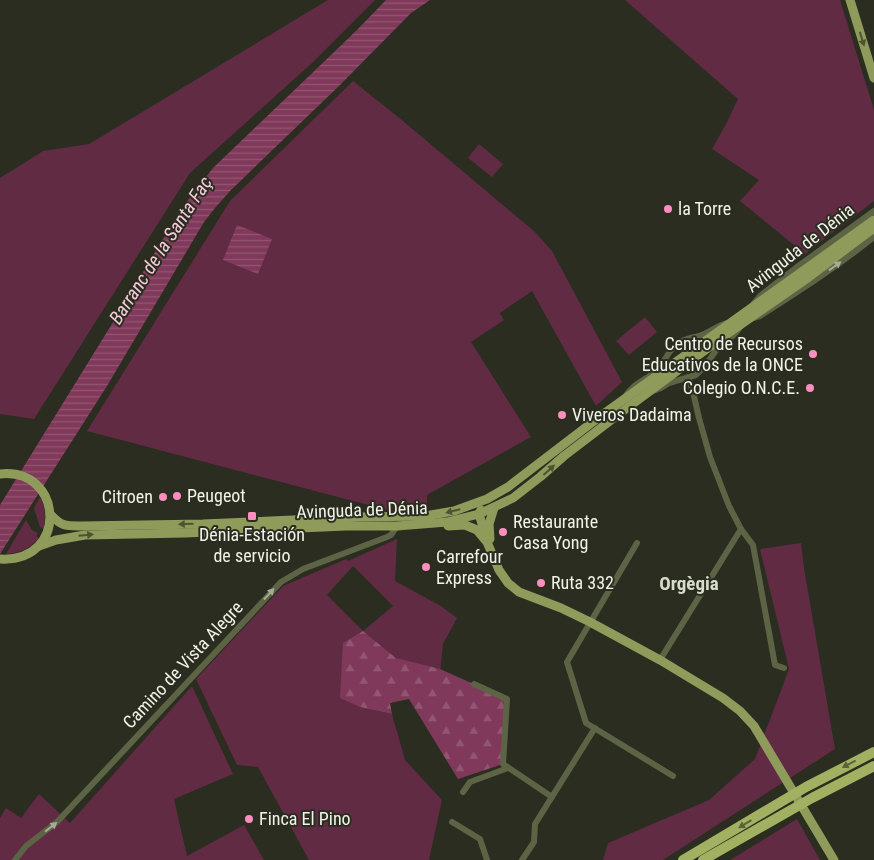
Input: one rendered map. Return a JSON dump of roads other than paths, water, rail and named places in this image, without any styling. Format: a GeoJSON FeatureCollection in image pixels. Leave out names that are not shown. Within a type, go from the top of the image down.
{"type":"FeatureCollection","features":[{"type":"Feature","properties":{"kind":"highway"},"geometry":{"type":"LineString","coordinates":[[683,860],[806,787],[874,752]]}},
{"type":"Feature","properties":{"kind":"highway"},"geometry":{"type":"LineString","coordinates":[[703,860],[793,808],[874,766]]}},
{"type":"Feature","properties":{"kind":"main road"},"geometry":{"type":"LineString","coordinates":[[850,0],[874,78]]}},
{"type":"Feature","properties":{"kind":"main road","name":"Avinguda de Dénia"},"geometry":{"type":"LineString","coordinates":[[700,350],[734,320],[747,317],[874,220]]}},
{"type":"Feature","properties":{"kind":"main road","name":"Avinguda de Dénia"},"geometry":{"type":"LineString","coordinates":[[50,514],[64,526],[82,526],[203,524],[425,516],[454,511],[488,499],[508,487],[623,400],[676,367],[747,317],[809,277],[874,228]]}},
{"type":"Feature","properties":{"kind":"main road","name":"Avinguda de Dénia"},"geometry":{"type":"LineString","coordinates":[[0,559],[19,558],[39,546],[56,540],[85,535],[397,526],[437,524],[469,518],[513,498],[564,456],[648,393],[676,367]]}},
{"type":"Feature","properties":{"kind":"main road"},"geometry":{"type":"LineString","coordinates":[[527,473],[521,483],[484,507],[479,514],[489,547],[499,570],[508,583],[519,592],[561,608],[590,622],[724,698],[754,726],[834,860]]}},
{"type":"Feature","properties":{"kind":"main road"},"geometry":{"type":"LineString","coordinates":[[0,474],[14,474],[27,478],[43,493],[50,514],[46,536],[39,546]]}},
{"type":"Feature","properties":{"kind":"main road"},"geometry":{"type":"LineString","coordinates":[[489,547],[489,524],[494,508]]}},
{"type":"Feature","properties":{"kind":"main road"},"geometry":{"type":"LineString","coordinates":[[437,524],[472,527],[481,534],[489,547]]}},
{"type":"Feature","properties":{"kind":"street","name":"Avinguda de Dénia"},"geometry":{"type":"LineString","coordinates":[[648,393],[696,375],[717,349],[735,334],[761,295],[874,211]]}},
{"type":"Feature","properties":{"kind":"street","name":"Avinguda de Dénia"},"geometry":{"type":"LineString","coordinates":[[747,317],[760,316],[832,269],[874,237]]}},
{"type":"Feature","properties":{"kind":"street","name":"Avinguda de Dénia"},"geometry":{"type":"LineString","coordinates":[[623,400],[630,390],[660,366],[667,354],[676,345],[734,320]]}},
{"type":"Feature","properties":{"kind":"street"},"geometry":{"type":"LineString","coordinates":[[685,340],[692,341],[700,350],[705,358],[705,366]]}},
{"type":"Feature","properties":{"kind":"street"},"geometry":{"type":"LineString","coordinates":[[673,348],[671,354],[676,367],[688,377],[710,457],[729,506],[740,529],[753,545],[775,665],[784,668]]}},
{"type":"Feature","properties":{"kind":"street","name":"Camino de Vista Alegre"},"geometry":{"type":"LineString","coordinates":[[15,860],[26,846],[57,822],[281,582],[303,569],[387,537],[391,535],[397,526]]}},
{"type":"Feature","properties":{"kind":"street"},"geometry":{"type":"LineString","coordinates":[[660,660],[740,529]]}},
{"type":"Feature","properties":{"kind":"street"},"geometry":{"type":"LineString","coordinates":[[637,543],[567,662],[586,723],[673,776]]}},
{"type":"Feature","properties":{"kind":"street"},"geometry":{"type":"LineString","coordinates":[[474,684],[507,699],[503,764],[552,797]]}},
{"type":"Feature","properties":{"kind":"street"},"geometry":{"type":"LineString","coordinates":[[522,860],[534,842],[535,824],[595,728]]}},
{"type":"Feature","properties":{"kind":"street"},"geometry":{"type":"LineString","coordinates":[[462,792],[470,782],[508,768]]}},
{"type":"Feature","properties":{"kind":"street"},"geometry":{"type":"LineString","coordinates":[[452,822],[480,839],[488,860]]}},
{"type":"Feature","properties":{"kind":"water","name":"Barranc de la Santa Faç"},"geometry":{"type":"Polygon","coordinates":[[[386,0],[430,0],[411,13],[340,85],[230,191],[204,222],[107,386],[0,554],[0,505],[181,209],[213,168],[386,0]]]}},
{"type":"Feature","properties":{"kind":"water"},"geometry":{"type":"Polygon","coordinates":[[[237,225],[272,239],[258,274],[223,260],[237,225]]]}},
{"type":"Feature","properties":{"kind":"place","name":"la Torre"},"geometry":{"type":"Point","coordinates":[668,209]}},
{"type":"Feature","properties":{"kind":"place","name":"Centro de Recursos Educativos de la ONCE"},"geometry":{"type":"Point","coordinates":[813,354]}},
{"type":"Feature","properties":{"kind":"place","name":"Colegio O.N.C.E."},"geometry":{"type":"Point","coordinates":[810,388]}},
{"type":"Feature","properties":{"kind":"place","name":"Viveros Dadaima"},"geometry":{"type":"Point","coordinates":[562,415]}},
{"type":"Feature","properties":{"kind":"place","name":"Peugeot"},"geometry":{"type":"Point","coordinates":[177,496]}},
{"type":"Feature","properties":{"kind":"place","name":"Citroen"},"geometry":{"type":"Point","coordinates":[163,497]}},
{"type":"Feature","properties":{"kind":"place","name":"Dénia-Estación de servicio"},"geometry":{"type":"Point","coordinates":[252,516]}},
{"type":"Feature","properties":{"kind":"place","name":"Restaurante Casa Yong"},"geometry":{"type":"Point","coordinates":[503,532]}},
{"type":"Feature","properties":{"kind":"place","name":"Carrefour Express"},"geometry":{"type":"Point","coordinates":[426,567]}},
{"type":"Feature","properties":{"kind":"place","name":"Ruta 332"},"geometry":{"type":"Point","coordinates":[541,583]}},
{"type":"Feature","properties":{"kind":"place","name":"Finca El Pino"},"geometry":{"type":"Point","coordinates":[249,819]}},
{"type":"Feature","properties":{"kind":"district","name":"Orgègia"},"geometry":{"type":"Point","coordinates":[689,583]}}]}
